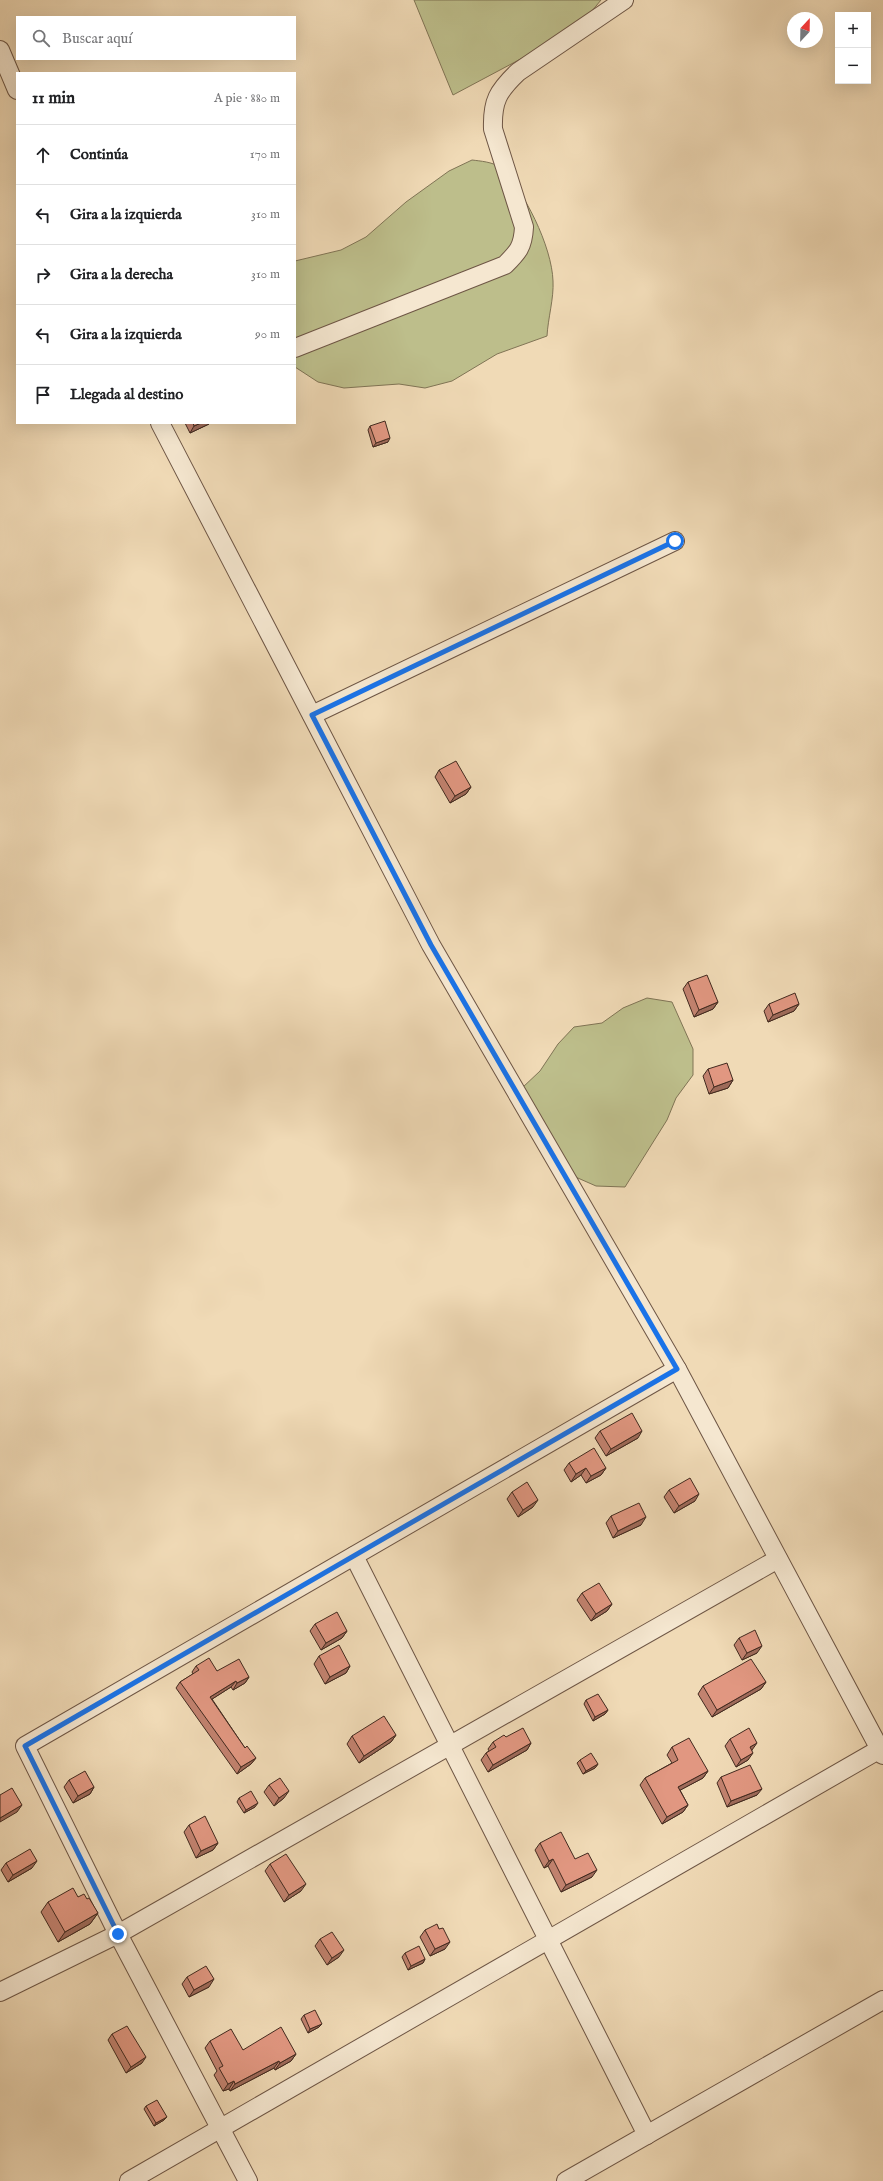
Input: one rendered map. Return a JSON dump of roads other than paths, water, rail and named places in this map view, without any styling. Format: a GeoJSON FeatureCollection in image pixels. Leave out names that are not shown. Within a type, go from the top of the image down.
{"type":"FeatureCollection","features":[{"type":"Feature","properties":{"kind":"street"},"geometry":{"type":"LineString","coordinates":[[296,348],[505,265],[518,252],[523,240],[524,227],[493,129],[492,112],[496,97],[504,85],[518,72],[624,0]]}},
{"type":"Feature","properties":{"kind":"street"},"geometry":{"type":"LineString","coordinates":[[0,50],[16,88]]}},
{"type":"Feature","properties":{"kind":"street"},"geometry":{"type":"LineString","coordinates":[[129,2181],[548,1940],[882,1752],[677,1369],[431,945],[161,424]]}},
{"type":"Feature","properties":{"kind":"street"},"geometry":{"type":"LineString","coordinates":[[312,715],[675,541]]}},
{"type":"Feature","properties":{"kind":"street"},"geometry":{"type":"LineString","coordinates":[[248,2181],[219,2129],[118,1934],[25,1746],[677,1369]]}},
{"type":"Feature","properties":{"kind":"street"},"geometry":{"type":"LineString","coordinates":[[354,1556],[647,2135]]}},
{"type":"Feature","properties":{"kind":"street"},"geometry":{"type":"LineString","coordinates":[[0,1992],[118,1934],[778,1559]]}},
{"type":"Feature","properties":{"kind":"street"},"geometry":{"type":"LineString","coordinates":[[566,2181],[883,2000]]}}]}
